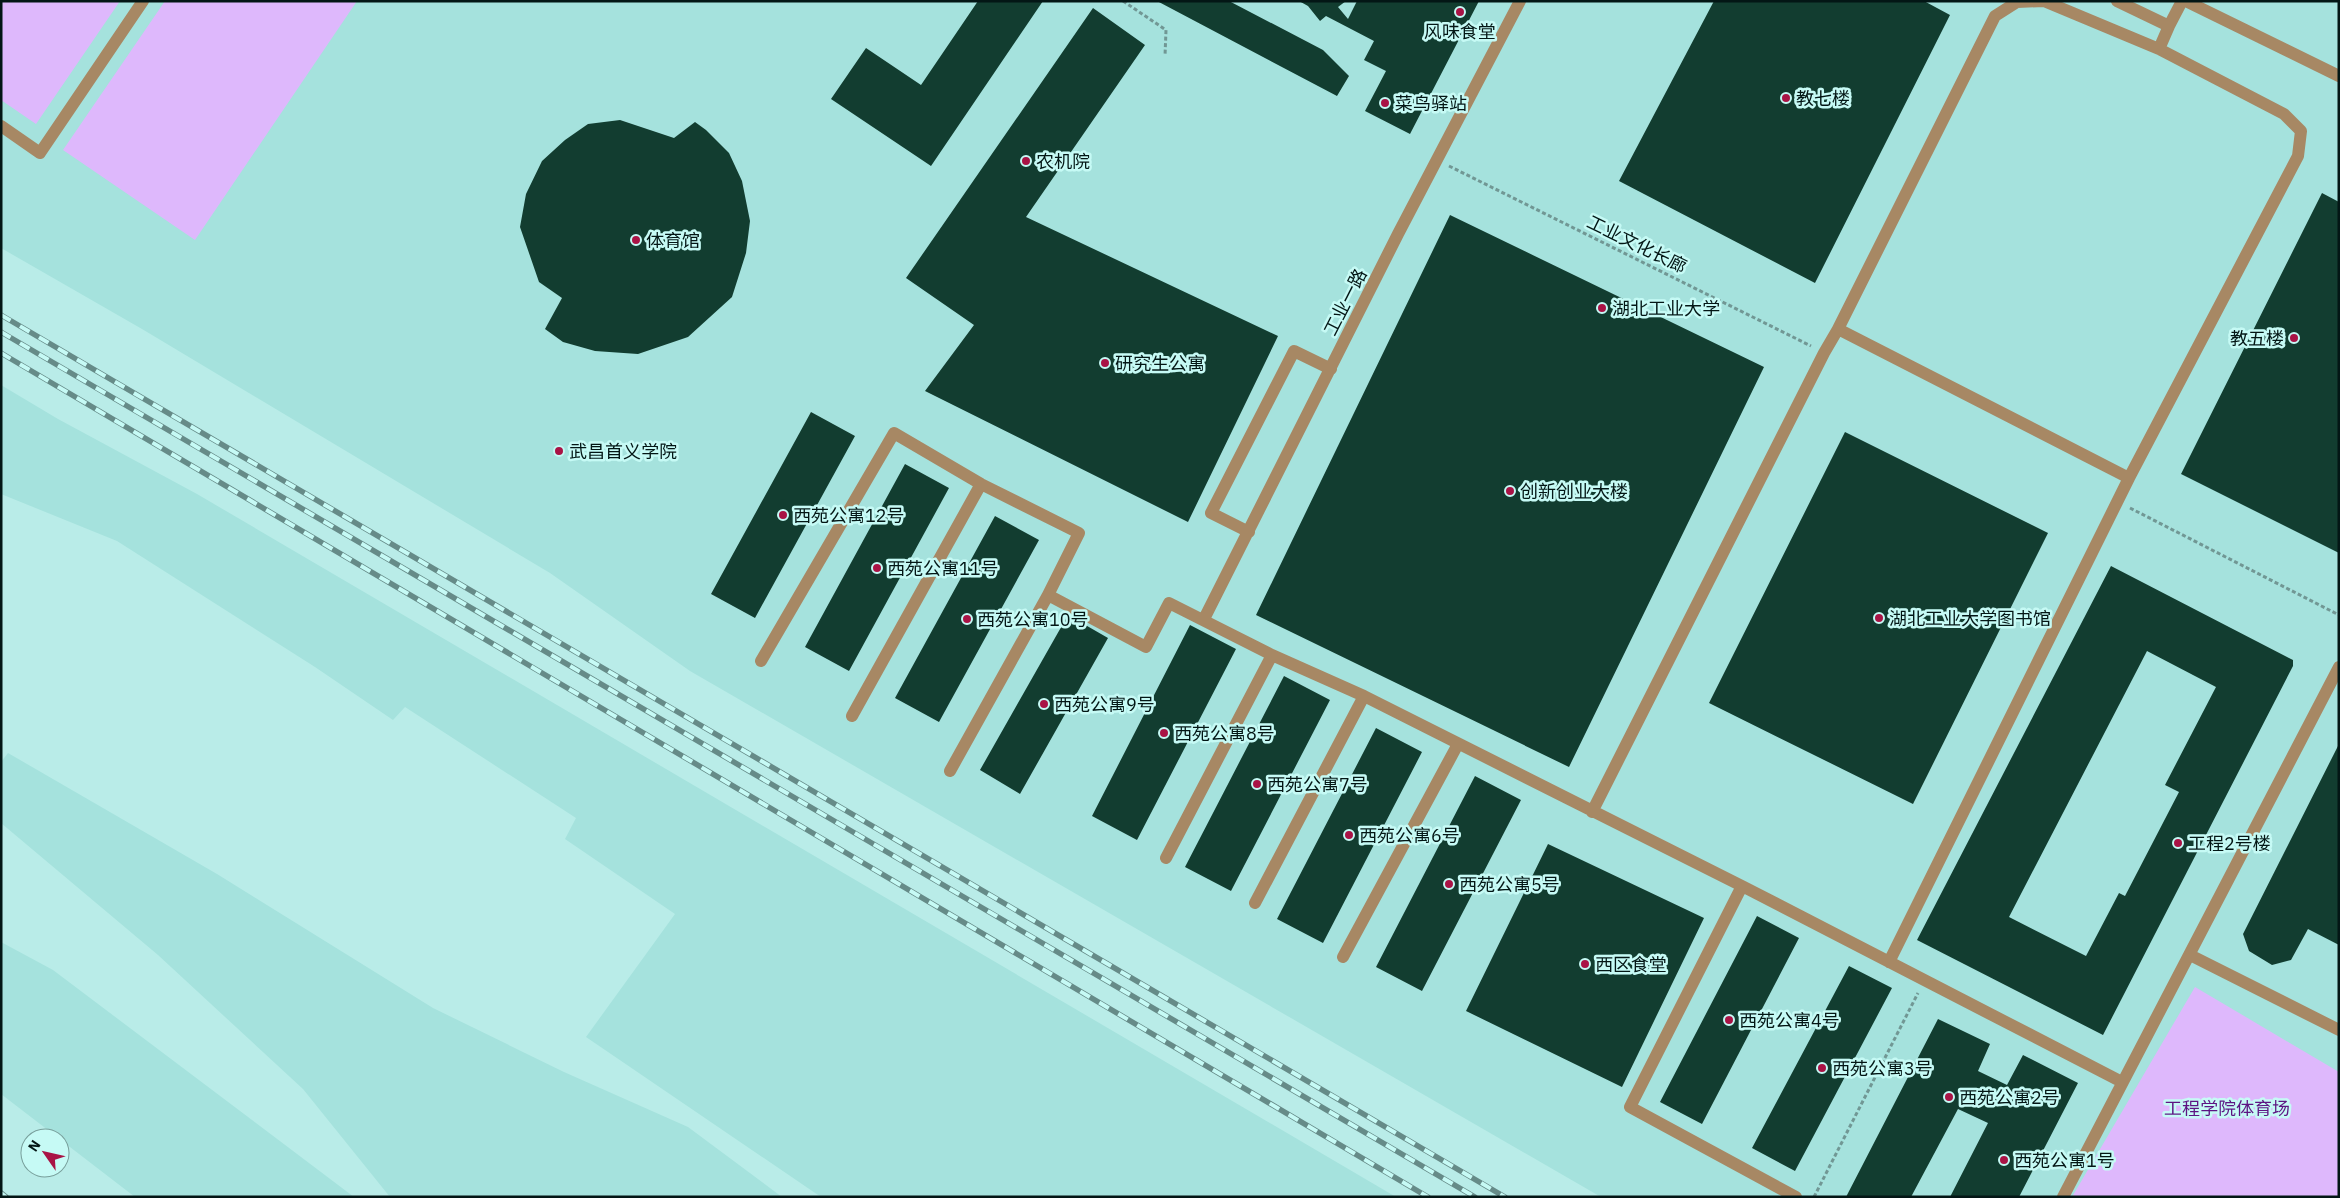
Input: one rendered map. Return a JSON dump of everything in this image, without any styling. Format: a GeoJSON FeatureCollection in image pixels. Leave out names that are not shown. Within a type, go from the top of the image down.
{"type":"FeatureCollection","features":[{"type":"Feature","properties":{"kind":"street"},"geometry":{"type":"LineString","coordinates":[[1,126],[40,153],[143,1]]}},
{"type":"Feature","properties":{"kind":"street","name":"工业一路"},"geometry":{"type":"LineString","coordinates":[[1204,619],[1437,160],[1520,1]]}},
{"type":"Feature","properties":{"kind":"street"},"geometry":{"type":"LineString","coordinates":[[1592,812],[1995,16],[2017,2],[2044,1],[2159,49],[2284,114],[2301,131],[2298,156],[2129,478],[1889,962]]}},
{"type":"Feature","properties":{"kind":"street"},"geometry":{"type":"LineString","coordinates":[[2117,1],[2169,26]]}},
{"type":"Feature","properties":{"kind":"street"},"geometry":{"type":"LineString","coordinates":[[2159,49],[2182,1]]}},
{"type":"Feature","properties":{"kind":"street"},"geometry":{"type":"LineString","coordinates":[[2186,1],[2339,76]]}},
{"type":"Feature","properties":{"kind":"street"},"geometry":{"type":"LineString","coordinates":[[1838,329],[2129,478]]}},
{"type":"Feature","properties":{"kind":"street"},"geometry":{"type":"LineString","coordinates":[[1248,532],[1210,513],[1294,351],[1331,369]]}},
{"type":"Feature","properties":{"kind":"street"},"geometry":{"type":"LineString","coordinates":[[761,661],[894,434],[981,484],[1079,533],[1048,595],[950,771]]}},
{"type":"Feature","properties":{"kind":"street"},"geometry":{"type":"LineString","coordinates":[[852,716],[981,484]]}},
{"type":"Feature","properties":{"kind":"street"},"geometry":{"type":"LineString","coordinates":[[1048,595],[1146,647],[1169,603],[1272,655],[1364,696],[1742,886],[2122,1082]]}},
{"type":"Feature","properties":{"kind":"street"},"geometry":{"type":"LineString","coordinates":[[1166,858],[1272,655]]}},
{"type":"Feature","properties":{"kind":"street"},"geometry":{"type":"LineString","coordinates":[[2063,1197],[2339,667]]}},
{"type":"Feature","properties":{"kind":"street"},"geometry":{"type":"LineString","coordinates":[[1255,903],[1364,696]]}},
{"type":"Feature","properties":{"kind":"street"},"geometry":{"type":"LineString","coordinates":[[1343,957],[1458,744]]}},
{"type":"Feature","properties":{"kind":"street"},"geometry":{"type":"LineString","coordinates":[[1742,886],[1630,1107],[1796,1197]]}},
{"type":"Feature","properties":{"kind":"street"},"geometry":{"type":"LineString","coordinates":[[2190,955],[2339,1030]]}},
{"type":"Feature","properties":{"kind":"path"},"geometry":{"type":"LineString","coordinates":[[1123,1],[1166,30],[1165,56]]}},
{"type":"Feature","properties":{"kind":"path","name":"工业文化长廊"},"geometry":{"type":"LineString","coordinates":[[1437,160],[1824,352]]}},
{"type":"Feature","properties":{"kind":"path"},"geometry":{"type":"LineString","coordinates":[[2118,502],[2339,615]]}},
{"type":"Feature","properties":{"kind":"path"},"geometry":{"type":"LineString","coordinates":[[1814,1197],[1924,980]]}},
{"type":"Feature","properties":{"kind":"shaded area","name":"湖北工业大学"},"geometry":{"type":"Polygon","coordinates":[[[1,1],[2339,1],[2339,1197],[1601,1197],[690,671],[550,573],[142,329],[1,248],[1,1]]]}},
{"type":"Feature","properties":{"kind":"shaded area"},"geometry":{"type":"Polygon","coordinates":[[[1,385],[58,419],[197,494],[1396,1197],[821,1197],[586,1037],[675,914],[565,839],[576,818],[405,707],[393,720],[315,667],[117,541],[1,494],[1,385]]]}},
{"type":"Feature","properties":{"kind":"shaded area"},"geometry":{"type":"Polygon","coordinates":[[[8,753],[217,874],[433,1008],[564,1072],[688,1127],[782,1197],[390,1197],[303,1089],[158,955],[1,823],[1,762],[8,753]]]}},
{"type":"Feature","properties":{"kind":"shaded area"},"geometry":{"type":"Polygon","coordinates":[[[1,942],[53,970],[354,1197],[135,1197],[70,1147],[70,1128],[45,1128],[1,1094],[1,942]]]}},
{"type":"Feature","properties":{"kind":"green space"},"geometry":{"type":"Polygon","coordinates":[[[1,1],[120,1],[36,124],[1,100],[1,1]]]}},
{"type":"Feature","properties":{"kind":"green space"},"geometry":{"type":"Polygon","coordinates":[[[165,1],[357,1],[195,240],[63,150],[165,1]]]}},
{"type":"Feature","properties":{"kind":"green space","name":"工程学院体育场"},"geometry":{"type":"Polygon","coordinates":[[[2195,987],[2339,1072],[2339,1197],[2072,1197],[2195,987]]]}},
{"type":"Feature","properties":{"kind":"building"},"geometry":{"type":"Polygon","coordinates":[[[978,1],[1043,1],[931,166],[831,99],[866,48],[921,85],[978,1]]]}},
{"type":"Feature","properties":{"kind":"building"},"geometry":{"type":"Polygon","coordinates":[[[1157,1],[1229,1],[1323,50],[1349,76],[1337,96],[1157,1]]]}},
{"type":"Feature","properties":{"kind":"building"},"geometry":{"type":"Polygon","coordinates":[[[1299,1],[1346,1],[1338,7],[1348,19],[1357,1],[1479,1],[1410,134],[1365,111],[1386,71],[1364,60],[1374,41],[1326,16],[1320,21],[1308,6],[1299,1]]]}},
{"type":"Feature","properties":{"kind":"building","name":"教七楼"},"geometry":{"type":"Polygon","coordinates":[[[1714,1],[1924,1],[1950,15],[1815,283],[1619,181],[1714,1]]]}},
{"type":"Feature","properties":{"kind":"building","name":"研究生公寓"},"geometry":{"type":"Polygon","coordinates":[[[1093,8],[1145,45],[1026,217],[1278,336],[1188,522],[925,391],[974,325],[906,278],[1093,8]]]}},
{"type":"Feature","properties":{"kind":"building","name":"体育馆"},"geometry":{"type":"Polygon","coordinates":[[[620,120],[674,138],[695,122],[706,130],[729,153],[742,181],[750,221],[746,253],[732,297],[688,337],[638,354],[595,351],[563,342],[545,329],[562,298],[539,282],[520,227],[526,194],[542,161],[565,140],[588,124],[620,120]]]}},
{"type":"Feature","properties":{"kind":"building","name":"教五楼"},"geometry":{"type":"Polygon","coordinates":[[[2322,193],[2339,202],[2339,553],[2181,474],[2322,193]]]}},
{"type":"Feature","properties":{"kind":"building","name":"创新创业大楼"},"geometry":{"type":"Polygon","coordinates":[[[1450,215],[1764,367],[1569,767],[1256,615],[1450,215]]]}},
{"type":"Feature","properties":{"kind":"building","name":"西苑公寓12号"},"geometry":{"type":"Polygon","coordinates":[[[811,412],[855,436],[755,618],[711,594],[811,412]]]}},
{"type":"Feature","properties":{"kind":"building","name":"湖北工业大学图书馆"},"geometry":{"type":"Polygon","coordinates":[[[1845,432],[2048,533],[1913,804],[1709,703],[1845,432]]]}},
{"type":"Feature","properties":{"kind":"building","name":"西苑公寓11号"},"geometry":{"type":"Polygon","coordinates":[[[905,464],[949,488],[849,671],[805,647],[905,464]]]}},
{"type":"Feature","properties":{"kind":"building","name":"西苑公寓10号"},"geometry":{"type":"Polygon","coordinates":[[[995,516],[1039,540],[939,722],[895,698],[995,516]]]}},
{"type":"Feature","properties":{"kind":"building"},"geometry":{"type":"Polygon","coordinates":[[[2111,566],[2293,660],[2293,666],[2103,1035],[1917,940],[2111,566]],[[2147,651],[2009,917],[2086,956],[2119,893],[2125,896],[2179,792],[2165,785],[2216,687],[2147,651]]]}},
{"type":"Feature","properties":{"kind":"building","name":"西苑公寓9号"},"geometry":{"type":"Polygon","coordinates":[[[1068,615],[1108,638],[1020,794],[980,770],[1068,615]]]}},
{"type":"Feature","properties":{"kind":"building","name":"西苑公寓8号"},"geometry":{"type":"Polygon","coordinates":[[[1190,625],[1236,649],[1137,840],[1092,816],[1190,625]]]}},
{"type":"Feature","properties":{"kind":"building","name":"西苑公寓7号"},"geometry":{"type":"Polygon","coordinates":[[[1284,676],[1330,700],[1231,891],[1185,867],[1284,676]]]}},
{"type":"Feature","properties":{"kind":"building","name":"西苑公寓6号"},"geometry":{"type":"Polygon","coordinates":[[[1376,728],[1422,752],[1323,943],[1277,919],[1376,728]]]}},
{"type":"Feature","properties":{"kind":"building"},"geometry":{"type":"Polygon","coordinates":[[[2339,744],[2339,945],[2308,929],[2291,960],[2272,965],[2249,951],[2243,934],[2339,744]]]}},
{"type":"Feature","properties":{"kind":"building","name":"西苑公寓5号"},"geometry":{"type":"Polygon","coordinates":[[[1475,776],[1521,800],[1422,991],[1376,967],[1475,776]]]}},
{"type":"Feature","properties":{"kind":"building","name":"西区食堂"},"geometry":{"type":"Polygon","coordinates":[[[1548,844],[1704,918],[1622,1087],[1466,1011],[1548,844]]]}},
{"type":"Feature","properties":{"kind":"building","name":"西苑公寓4号"},"geometry":{"type":"Polygon","coordinates":[[[1757,916],[1799,938],[1702,1124],[1660,1102],[1757,916]]]}},
{"type":"Feature","properties":{"kind":"building","name":"西苑公寓3号"},"geometry":{"type":"Polygon","coordinates":[[[1849,966],[1892,988],[1795,1171],[1752,1148],[1849,966]]]}},
{"type":"Feature","properties":{"kind":"building"},"geometry":{"type":"Polygon","coordinates":[[[1938,1019],[1990,1044],[1978,1071],[2007,1085],[2023,1055],[2078,1083],[2019,1197],[1950,1197],[1988,1123],[1958,1109],[1911,1197],[1846,1197],[1938,1019]]]}},
{"type":"Feature","properties":{"kind":"railway"},"geometry":{"type":"LineString","coordinates":[[1,315],[1505,1197]]}},
{"type":"Feature","properties":{"kind":"railway"},"geometry":{"type":"LineString","coordinates":[[1,332],[1475,1197]]}},
{"type":"Feature","properties":{"kind":"railway"},"geometry":{"type":"LineString","coordinates":[[1,353],[1428,1197]]}},
{"type":"Feature","properties":{"kind":"railway"},"geometry":{"type":"LineString","coordinates":[[1,1193],[6,1197]]}},
{"type":"Feature","properties":{"kind":"place","name":"风味食堂"},"geometry":{"type":"Point","coordinates":[1460,12]}},
{"type":"Feature","properties":{"kind":"place","name":"教七楼"},"geometry":{"type":"Point","coordinates":[1786,98]}},
{"type":"Feature","properties":{"kind":"place","name":"菜鸟驿站"},"geometry":{"type":"Point","coordinates":[1385,103]}},
{"type":"Feature","properties":{"kind":"place","name":"农机院"},"geometry":{"type":"Point","coordinates":[1026,161]}},
{"type":"Feature","properties":{"kind":"place","name":"体育馆"},"geometry":{"type":"Point","coordinates":[636,240]}},
{"type":"Feature","properties":{"kind":"place","name":"湖北工业大学"},"geometry":{"type":"Point","coordinates":[1602,308]}},
{"type":"Feature","properties":{"kind":"place","name":"教五楼"},"geometry":{"type":"Point","coordinates":[2294,338]}},
{"type":"Feature","properties":{"kind":"place","name":"研究生公寓"},"geometry":{"type":"Point","coordinates":[1105,363]}},
{"type":"Feature","properties":{"kind":"place","name":"武昌首义学院"},"geometry":{"type":"Point","coordinates":[559,451]}},
{"type":"Feature","properties":{"kind":"place","name":"创新创业大楼"},"geometry":{"type":"Point","coordinates":[1510,491]}},
{"type":"Feature","properties":{"kind":"place","name":"西苑公寓12号"},"geometry":{"type":"Point","coordinates":[783,515]}},
{"type":"Feature","properties":{"kind":"place","name":"西苑公寓11号"},"geometry":{"type":"Point","coordinates":[877,568]}},
{"type":"Feature","properties":{"kind":"place","name":"湖北工业大学图书馆"},"geometry":{"type":"Point","coordinates":[1879,618]}},
{"type":"Feature","properties":{"kind":"place","name":"西苑公寓10号"},"geometry":{"type":"Point","coordinates":[967,619]}},
{"type":"Feature","properties":{"kind":"place","name":"西苑公寓9号"},"geometry":{"type":"Point","coordinates":[1044,704]}},
{"type":"Feature","properties":{"kind":"place","name":"西苑公寓8号"},"geometry":{"type":"Point","coordinates":[1164,733]}},
{"type":"Feature","properties":{"kind":"place","name":"西苑公寓7号"},"geometry":{"type":"Point","coordinates":[1257,784]}},
{"type":"Feature","properties":{"kind":"place","name":"西苑公寓6号"},"geometry":{"type":"Point","coordinates":[1349,835]}},
{"type":"Feature","properties":{"kind":"place","name":"工程2号楼"},"geometry":{"type":"Point","coordinates":[2178,843]}},
{"type":"Feature","properties":{"kind":"place","name":"西苑公寓5号"},"geometry":{"type":"Point","coordinates":[1449,884]}},
{"type":"Feature","properties":{"kind":"place","name":"西区食堂"},"geometry":{"type":"Point","coordinates":[1585,964]}},
{"type":"Feature","properties":{"kind":"place","name":"西苑公寓4号"},"geometry":{"type":"Point","coordinates":[1729,1020]}},
{"type":"Feature","properties":{"kind":"place","name":"西苑公寓3号"},"geometry":{"type":"Point","coordinates":[1822,1068]}},
{"type":"Feature","properties":{"kind":"place","name":"西苑公寓2号"},"geometry":{"type":"Point","coordinates":[1949,1097]}},
{"type":"Feature","properties":{"kind":"place","name":"西苑公寓1号"},"geometry":{"type":"Point","coordinates":[2004,1160]}}]}
